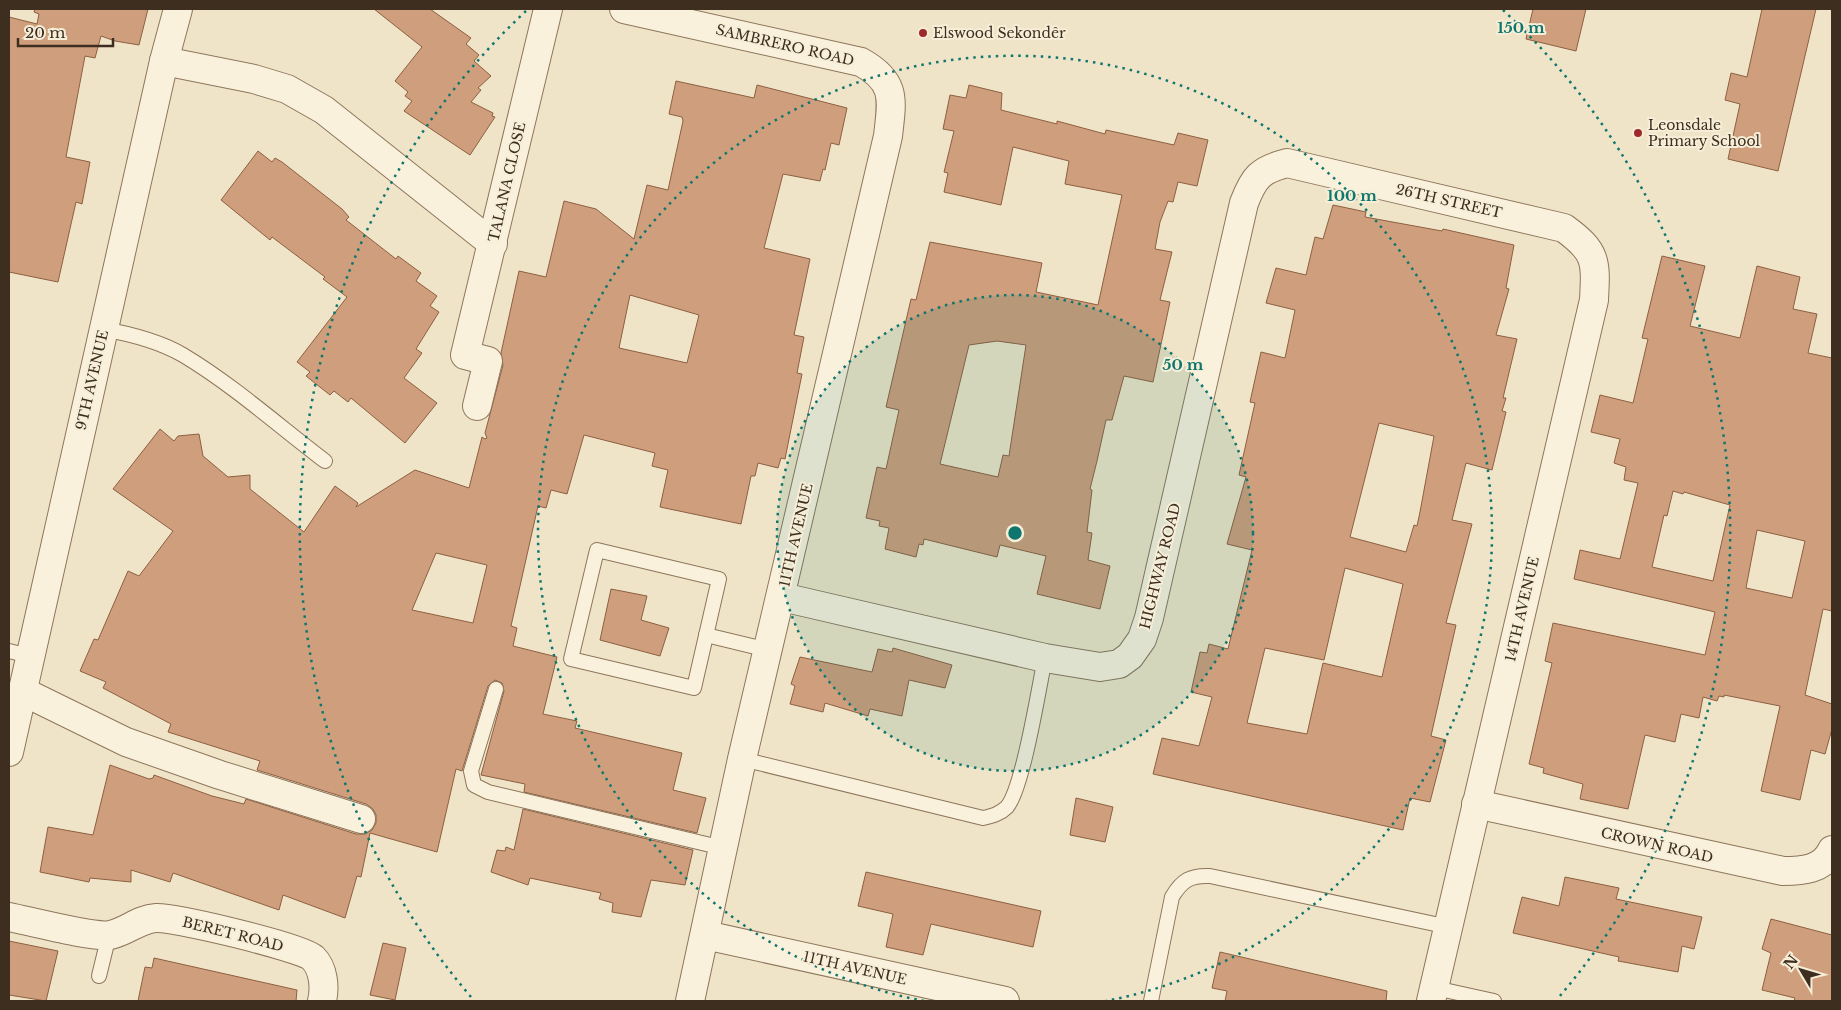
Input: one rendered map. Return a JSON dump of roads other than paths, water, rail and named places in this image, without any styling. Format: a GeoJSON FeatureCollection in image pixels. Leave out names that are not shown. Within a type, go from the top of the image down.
{"type":"FeatureCollection","features":[{"type":"Feature","properties":{"kind":"street","name":"9TH AVENUE"},"geometry":{"type":"LineString","coordinates":[[9,752],[22,691],[19,654],[103,329],[164,61],[178,9]]}},
{"type":"Feature","properties":{"kind":"street","name":"TALANA CLOSE"},"geometry":{"type":"LineString","coordinates":[[477,406],[488,361],[465,355],[548,9]]}},
{"type":"Feature","properties":{"kind":"street","name":"SAMBRERO ROAD"},"geometry":{"type":"LineString","coordinates":[[624,9],[861,62],[884,78],[892,101],[888,136]]}},
{"type":"Feature","properties":{"kind":"street"},"geometry":{"type":"LineString","coordinates":[[164,61],[254,79],[287,89],[302,97],[324,110],[493,244]]}},
{"type":"Feature","properties":{"kind":"street","name":"11TH AVENUE"},"geometry":{"type":"LineString","coordinates":[[690,1001],[706,934],[742,759],[782,597],[888,136]]}},
{"type":"Feature","properties":{"kind":"street","name":"26TH STREET"},"geometry":{"type":"LineString","coordinates":[[1252,182],[1272,167],[1287,163],[1564,228]]}},
{"type":"Feature","properties":{"kind":"street","name":"HIGHWAY ROAD"},"geometry":{"type":"LineString","coordinates":[[782,597],[1045,658],[1100,668],[1118,664],[1130,656],[1142,639],[1154,599],[1244,203],[1252,182]]}},
{"type":"Feature","properties":{"kind":"street","name":"14TH AVENUE"},"geometry":{"type":"LineString","coordinates":[[1433,994],[1594,300],[1596,270],[1591,252],[1581,240],[1564,228]]}},
{"type":"Feature","properties":{"kind":"street"},"geometry":{"type":"LineString","coordinates":[[22,691],[126,742],[220,775],[361,819]]}},
{"type":"Feature","properties":{"kind":"street","name":"CROWN ROAD"},"geometry":{"type":"LineString","coordinates":[[1476,804],[1783,871],[1801,871],[1818,866],[1832,850]]}},
{"type":"Feature","properties":{"kind":"street"},"geometry":{"type":"LineString","coordinates":[[9,917],[109,936]]}},
{"type":"Feature","properties":{"kind":"street","name":"BERET ROAD"},"geometry":{"type":"LineString","coordinates":[[109,936],[142,920],[165,918],[301,952],[313,958],[321,972],[324,994],[322,1001]]}},
{"type":"Feature","properties":{"kind":"street","name":"11TH AVENUE"},"geometry":{"type":"LineString","coordinates":[[706,934],[1005,1001]]}},
{"type":"Feature","properties":{"kind":"lane"},"geometry":{"type":"LineString","coordinates":[[103,329],[136,336],[182,354],[214,376],[325,461]]}},
{"type":"Feature","properties":{"kind":"lane"},"geometry":{"type":"LineString","coordinates":[[597,550],[719,579],[706,635],[694,688],[571,659],[597,550]]}},
{"type":"Feature","properties":{"kind":"lane"},"geometry":{"type":"LineString","coordinates":[[706,635],[768,650]]}},
{"type":"Feature","properties":{"kind":"lane"},"geometry":{"type":"LineString","coordinates":[[742,759],[983,818],[992,816],[1007,806],[1012,797],[1021,768],[1045,658]]}},
{"type":"Feature","properties":{"kind":"lane"},"geometry":{"type":"LineString","coordinates":[[496,689],[471,771],[474,785],[488,792],[723,848]]}},
{"type":"Feature","properties":{"kind":"lane"},"geometry":{"type":"LineString","coordinates":[[1151,1001],[1172,897],[1181,883],[1195,875],[1210,876],[1449,926]]}},
{"type":"Feature","properties":{"kind":"lane"},"geometry":{"type":"LineString","coordinates":[[100,976],[109,936]]}},
{"type":"Feature","properties":{"kind":"lane"},"geometry":{"type":"LineString","coordinates":[[1433,994],[1494,1001]]}},
{"type":"Feature","properties":{"kind":"place","name":"Elswood Sekondêr"},"geometry":{"type":"Point","coordinates":[923,33]}},
{"type":"Feature","properties":{"kind":"place","name":"Leonsdale Primary School"},"geometry":{"type":"Point","coordinates":[1638,133]}}]}
